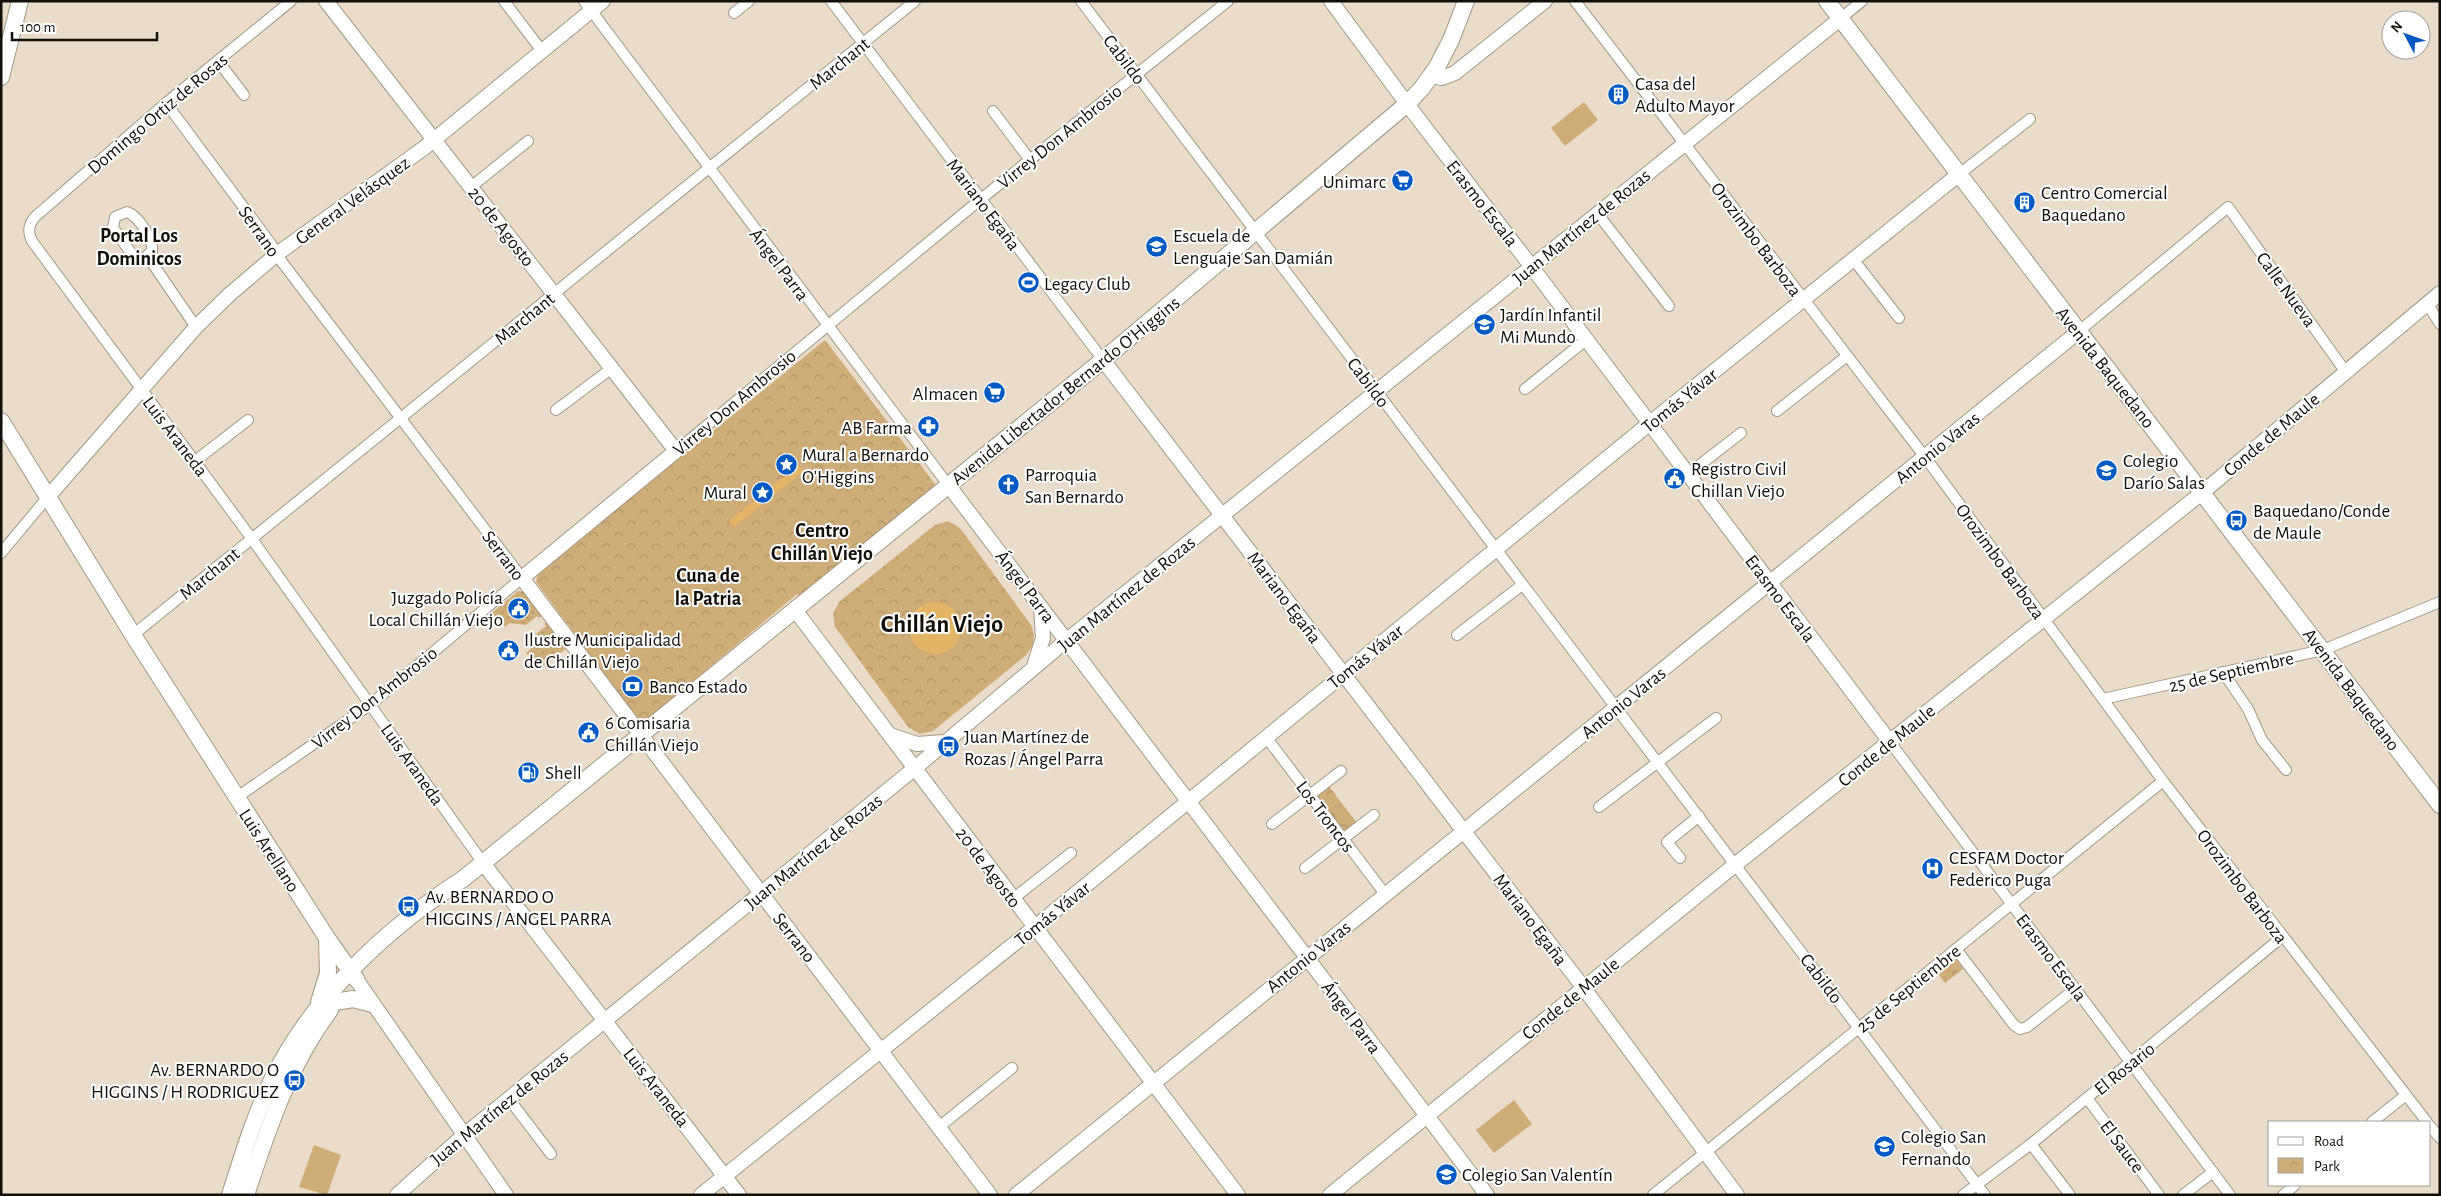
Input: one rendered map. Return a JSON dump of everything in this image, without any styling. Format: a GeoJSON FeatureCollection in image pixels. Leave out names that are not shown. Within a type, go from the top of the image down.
{"type":"FeatureCollection","features":[{"type":"Feature","properties":{"kind":"main road"},"geometry":{"type":"LineString","coordinates":[[1,77],[20,1]]}},
{"type":"Feature","properties":{"kind":"main road","name":"Avenida Libertador Bernardo O'Higgins"},"geometry":{"type":"LineString","coordinates":[[230,1195],[271,1083],[290,1047],[313,1014],[353,975],[439,906],[463,879],[1103,360],[1407,104],[1431,76],[1451,40],[1466,1]]}},
{"type":"Feature","properties":{"kind":"main road","name":"Avenida Baquedano"},"geometry":{"type":"LineString","coordinates":[[1827,1],[2078,332],[2437,796]]}},
{"type":"Feature","properties":{"kind":"main road","name":"Luis Arellano"},"geometry":{"type":"LineString","coordinates":[[1,421],[47,498],[236,798],[326,938],[353,975]]}},
{"type":"Feature","properties":{"kind":"main road"},"geometry":{"type":"LineString","coordinates":[[313,1014],[323,994],[328,973],[326,938]]}},
{"type":"Feature","properties":{"kind":"main road","name":"Avenida Libertador Bernardo O'Higgins"},"geometry":{"type":"LineString","coordinates":[[246,1195],[290,1074],[308,1041],[353,975]]}},
{"type":"Feature","properties":{"kind":"main road"},"geometry":{"type":"LineString","coordinates":[[335,1002],[353,999],[372,1004]]}},
{"type":"Feature","properties":{"kind":"street","name":"Domingo Ortiz de Rosas"},"geometry":{"type":"LineString","coordinates":[[29,229],[36,216],[166,103],[291,1]]}},
{"type":"Feature","properties":{"kind":"street","name":"20 de Agosto"},"geometry":{"type":"LineString","coordinates":[[326,1],[676,451]]}},
{"type":"Feature","properties":{"kind":"street"},"geometry":{"type":"LineString","coordinates":[[504,1],[542,51]]}},
{"type":"Feature","properties":{"kind":"street","name":"General Velásquez"},"geometry":{"type":"LineString","coordinates":[[1,553],[196,327],[230,294],[277,254],[434,140],[542,51],[588,6],[603,1]]}},
{"type":"Feature","properties":{"kind":"street"},"geometry":{"type":"LineString","coordinates":[[734,13],[749,1]]}},
{"type":"Feature","properties":{"kind":"street","name":"Mariano Egaña"},"geometry":{"type":"LineString","coordinates":[[831,1],[980,199],[1583,987],[1737,1195]]}},
{"type":"Feature","properties":{"kind":"street","name":"Marchant"},"geometry":{"type":"LineString","coordinates":[[133,635],[915,1]]}},
{"type":"Feature","properties":{"kind":"street","name":"Cabildo"},"geometry":{"type":"LineString","coordinates":[[1081,1],[1257,232],[1495,551],[1736,864],[1985,1195]]}},
{"type":"Feature","properties":{"kind":"street","name":"Virrey Don Ambrosio"},"geometry":{"type":"LineString","coordinates":[[236,798],[371,704],[980,199],[1228,1]]}},
{"type":"Feature","properties":{"kind":"street","name":"Erasmo Escala"},"geometry":{"type":"LineString","coordinates":[[1331,1],[2230,1195]]}},
{"type":"Feature","properties":{"kind":"street"},"geometry":{"type":"LineString","coordinates":[[1431,76],[1442,78],[1455,73],[1545,1]]}},
{"type":"Feature","properties":{"kind":"street","name":"Orozimbo Barboza"},"geometry":{"type":"LineString","coordinates":[[1575,1],[1925,457],[2163,781],[2426,1121]]}},
{"type":"Feature","properties":{"kind":"street","name":"Juan Martínez de Rozas"},"geometry":{"type":"LineString","coordinates":[[397,1195],[463,1136],[946,742],[1067,640],[1862,1]]}},
{"type":"Feature","properties":{"kind":"street","name":"Ángel Parra"},"geometry":{"type":"LineString","coordinates":[[588,6],[826,326],[1067,640],[1487,1195]]}},
{"type":"Feature","properties":{"kind":"street"},"geometry":{"type":"LineString","coordinates":[[218,61],[244,95]]}},
{"type":"Feature","properties":{"kind":"street","name":"Serrano"},"geometry":{"type":"LineString","coordinates":[[166,103],[400,418],[990,1195]]}},
{"type":"Feature","properties":{"kind":"street"},"geometry":{"type":"LineString","coordinates":[[993,112],[1030,160]]}},
{"type":"Feature","properties":{"kind":"street","name":"Tomás Yávar"},"geometry":{"type":"LineString","coordinates":[[701,1195],[1035,927],[1650,423],[2030,119]]}},
{"type":"Feature","properties":{"kind":"street"},"geometry":{"type":"LineString","coordinates":[[471,187],[528,141]]}},
{"type":"Feature","properties":{"kind":"street","name":"Antonio Varas"},"geometry":{"type":"LineString","coordinates":[[1016,1195],[1925,457],[2228,208]]}},
{"type":"Feature","properties":{"kind":"street","name":"Calle Nueva"},"geometry":{"type":"LineString","coordinates":[[2228,208],[2345,371]]}},
{"type":"Feature","properties":{"kind":"street"},"geometry":{"type":"LineString","coordinates":[[130,213],[140,225],[153,244],[152,251],[148,257],[140,259],[134,257],[114,231],[113,222],[117,215],[130,213]]}},
{"type":"Feature","properties":{"kind":"street"},"geometry":{"type":"LineString","coordinates":[[1597,213],[1669,306]]}},
{"type":"Feature","properties":{"kind":"street","name":"Luis Araneda"},"geometry":{"type":"LineString","coordinates":[[29,229],[32,241],[252,539],[483,863],[739,1195]]}},
{"type":"Feature","properties":{"kind":"street"},"geometry":{"type":"LineString","coordinates":[[148,257],[196,327]]}},
{"type":"Feature","properties":{"kind":"street"},"geometry":{"type":"LineString","coordinates":[[1853,260],[1899,318]]}},
{"type":"Feature","properties":{"kind":"street","name":"Conde de Maule"},"geometry":{"type":"LineString","coordinates":[[1330,1195],[1583,987],[2203,492],[2440,293]]}},
{"type":"Feature","properties":{"kind":"street"},"geometry":{"type":"LineString","coordinates":[[2427,303],[2440,324]]}},
{"type":"Feature","properties":{"kind":"street"},"geometry":{"type":"LineString","coordinates":[[1525,389],[1587,339]]}},
{"type":"Feature","properties":{"kind":"street"},"geometry":{"type":"LineString","coordinates":[[1776,412],[1847,356]]}},
{"type":"Feature","properties":{"kind":"street"},"geometry":{"type":"LineString","coordinates":[[556,410],[612,368]]}},
{"type":"Feature","properties":{"kind":"street"},"geometry":{"type":"LineString","coordinates":[[194,461],[248,420]]}},
{"type":"Feature","properties":{"kind":"street"},"geometry":{"type":"LineString","coordinates":[[1688,474],[1741,433]]}},
{"type":"Feature","properties":{"kind":"street"},"geometry":{"type":"LineString","coordinates":[[1457,636],[1522,585]]}},
{"type":"Feature","properties":{"kind":"street","name":"25 de Septiembre"},"geometry":{"type":"LineString","coordinates":[[2103,699],[2323,650],[2440,602]]}},
{"type":"Feature","properties":{"kind":"street"},"geometry":{"type":"LineString","coordinates":[[1033,669],[1043,638],[1040,605]]}},
{"type":"Feature","properties":{"kind":"street","name":"20 de Agosto"},"geometry":{"type":"LineString","coordinates":[[795,610],[1238,1195]]}},
{"type":"Feature","properties":{"kind":"street"},"geometry":{"type":"LineString","coordinates":[[2223,672],[2248,709],[2262,740],[2286,770]]}},
{"type":"Feature","properties":{"kind":"street"},"geometry":{"type":"LineString","coordinates":[[1599,807],[1716,718]]}},
{"type":"Feature","properties":{"kind":"street"},"geometry":{"type":"LineString","coordinates":[[890,735],[916,744],[946,742]]}},
{"type":"Feature","properties":{"kind":"street","name":"Los Troncos"},"geometry":{"type":"LineString","coordinates":[[1266,738],[1385,894]]}},
{"type":"Feature","properties":{"kind":"street"},"geometry":{"type":"LineString","coordinates":[[1272,824],[1341,771]]}},
{"type":"Feature","properties":{"kind":"street","name":"25 de Septiembre"},"geometry":{"type":"LineString","coordinates":[[1653,1195],[2163,781]]}},
{"type":"Feature","properties":{"kind":"street"},"geometry":{"type":"LineString","coordinates":[[1305,868],[1374,815]]}},
{"type":"Feature","properties":{"kind":"street"},"geometry":{"type":"LineString","coordinates":[[1680,858],[1667,842],[1699,816]]}},
{"type":"Feature","properties":{"kind":"street"},"geometry":{"type":"LineString","coordinates":[[1014,898],[1071,853]]}},
{"type":"Feature","properties":{"kind":"street","name":"El Rosario"},"geometry":{"type":"LineString","coordinates":[[1963,1195],[2031,1144],[2282,937]]}},
{"type":"Feature","properties":{"kind":"street"},"geometry":{"type":"LineString","coordinates":[[1956,949],[2014,1025],[2020,1029],[2027,1027],[2075,989]]}},
{"type":"Feature","properties":{"kind":"street","name":"Luis Arellano"},"geometry":{"type":"LineString","coordinates":[[353,975],[463,1136],[506,1195]]}},
{"type":"Feature","properties":{"kind":"street"},"geometry":{"type":"LineString","coordinates":[[940,1127],[1012,1068]]}},
{"type":"Feature","properties":{"kind":"street"},"geometry":{"type":"LineString","coordinates":[[2373,1121],[2406,1095]]}},
{"type":"Feature","properties":{"kind":"street","name":"El Sauce"},"geometry":{"type":"LineString","coordinates":[[2086,1098],[2159,1195]]}},
{"type":"Feature","properties":{"kind":"street"},"geometry":{"type":"LineString","coordinates":[[509,1099],[551,1154]]}},
{"type":"Feature","properties":{"kind":"street"},"geometry":{"type":"LineString","coordinates":[[2431,1127],[2440,1138]]}},
{"type":"Feature","properties":{"kind":"street"},"geometry":{"type":"LineString","coordinates":[[2031,1144],[2070,1195]]}},
{"type":"Feature","properties":{"kind":"street"},"geometry":{"type":"LineString","coordinates":[[2183,1195],[2213,1172]]}},
{"type":"Feature","properties":{"kind":"street"},"geometry":{"type":"LineString","coordinates":[[2283,1195],[2294,1186]]}},
{"type":"Feature","properties":{"kind":"green space"},"geometry":{"type":"Polygon","coordinates":[[[1584,102],[1598,120],[1565,146],[1551,128],[1584,102]]]}},
{"type":"Feature","properties":{"kind":"green space"},"geometry":{"type":"Polygon","coordinates":[[[825,340],[938,488],[802,599],[797,594],[642,724],[536,582],[538,573],[825,340]]]}},
{"type":"Feature","properties":{"kind":"green space"},"geometry":{"type":"Polygon","coordinates":[[[948,521],[960,528],[1031,625],[1033,642],[1025,656],[933,731],[920,734],[908,727],[835,627],[833,614],[839,602],[935,525],[948,521]]]}},
{"type":"Feature","properties":{"kind":"green space"},"geometry":{"type":"Polygon","coordinates":[[[518,591],[528,592],[544,614],[539,618],[537,616],[526,625],[510,623],[505,627],[497,617],[491,622],[487,617],[518,591]]]}},
{"type":"Feature","properties":{"kind":"green space"},"geometry":{"type":"Polygon","coordinates":[[[548,621],[568,647],[540,669],[526,653],[533,647],[535,635],[546,626],[544,624],[548,621]]]}},
{"type":"Feature","properties":{"kind":"green space"},"geometry":{"type":"Polygon","coordinates":[[[1328,785],[1357,823],[1345,833],[1316,795],[1328,785]]]}},
{"type":"Feature","properties":{"kind":"green space"},"geometry":{"type":"Polygon","coordinates":[[[1956,959],[1963,969],[1945,983],[1938,974],[1956,959]]]}},
{"type":"Feature","properties":{"kind":"green space"},"geometry":{"type":"Polygon","coordinates":[[[1514,1100],[1532,1124],[1494,1153],[1476,1130],[1514,1100]]]}},
{"type":"Feature","properties":{"kind":"green space"},"geometry":{"type":"Polygon","coordinates":[[[314,1145],[341,1155],[327,1195],[299,1187],[314,1145]]]}},
{"type":"Feature","properties":{"kind":"shaded area"},"geometry":{"type":"Polygon","coordinates":[[[799,465],[804,471],[734,527],[729,521],[799,465]]]}},
{"type":"Feature","properties":{"kind":"shaded area"},"geometry":{"type":"Polygon","coordinates":[[[930,602],[940,602],[950,606],[957,613],[961,628],[957,643],[950,650],[940,654],[930,654],[920,650],[913,643],[909,633],[909,623],[913,613],[920,606],[930,602]]]}},
{"type":"Feature","properties":{"kind":"place","name":"Casa del Adulto Mayor"},"geometry":{"type":"Point","coordinates":[1619,94]}},
{"type":"Feature","properties":{"kind":"place","name":"Unimarc"},"geometry":{"type":"Point","coordinates":[1402,181]}},
{"type":"Feature","properties":{"kind":"place","name":"Centro Comercial Baquedano"},"geometry":{"type":"Point","coordinates":[2025,203]}},
{"type":"Feature","properties":{"kind":"place","name":"Escuela de Lenguaje San Damián"},"geometry":{"type":"Point","coordinates":[1157,246]}},
{"type":"Feature","properties":{"kind":"place","name":"Legacy Club"},"geometry":{"type":"Point","coordinates":[1028,283]}},
{"type":"Feature","properties":{"kind":"place","name":"Jardín Infantil Mi Mundo"},"geometry":{"type":"Point","coordinates":[1484,325]}},
{"type":"Feature","properties":{"kind":"place","name":"Almacen"},"geometry":{"type":"Point","coordinates":[994,393]}},
{"type":"Feature","properties":{"kind":"place","name":"AB Farma"},"geometry":{"type":"Point","coordinates":[928,427]}},
{"type":"Feature","properties":{"kind":"place","name":"Mural a Bernardo O'Higgins"},"geometry":{"type":"Point","coordinates":[786,465]}},
{"type":"Feature","properties":{"kind":"place","name":"Colegio Darío Salas"},"geometry":{"type":"Point","coordinates":[2107,471]}},
{"type":"Feature","properties":{"kind":"place","name":"Registro Civil Chillan Viejo"},"geometry":{"type":"Point","coordinates":[1675,479]}},
{"type":"Feature","properties":{"kind":"place","name":"Parroquia San Bernardo"},"geometry":{"type":"Point","coordinates":[1009,485]}},
{"type":"Feature","properties":{"kind":"place","name":"Mural"},"geometry":{"type":"Point","coordinates":[763,492]}},
{"type":"Feature","properties":{"kind":"place","name":"Baquedano/Conde de Maule"},"geometry":{"type":"Point","coordinates":[2237,521]}},
{"type":"Feature","properties":{"kind":"place","name":"Juzgado Policía Local Chillán Viejo"},"geometry":{"type":"Point","coordinates":[519,608]}},
{"type":"Feature","properties":{"kind":"place","name":"Ilustre Municipalidad de Chillán Viejo"},"geometry":{"type":"Point","coordinates":[508,650]}},
{"type":"Feature","properties":{"kind":"place","name":"Banco Estado"},"geometry":{"type":"Point","coordinates":[633,686]}},
{"type":"Feature","properties":{"kind":"place","name":"6 Comisaria Chillán Viejo"},"geometry":{"type":"Point","coordinates":[589,733]}},
{"type":"Feature","properties":{"kind":"place","name":"Juan Martínez de Rozas / Ángel Parra"},"geometry":{"type":"Point","coordinates":[948,747]}},
{"type":"Feature","properties":{"kind":"place","name":"Shell"},"geometry":{"type":"Point","coordinates":[529,772]}},
{"type":"Feature","properties":{"kind":"place","name":"CESFAM Doctor Federico Puga"},"geometry":{"type":"Point","coordinates":[1933,868]}},
{"type":"Feature","properties":{"kind":"place","name":"Av. BERNARDO O HIGGINS / ANGEL PARRA"},"geometry":{"type":"Point","coordinates":[409,907]}},
{"type":"Feature","properties":{"kind":"place","name":"Av. BERNARDO O HIGGINS / H RODRIGUEZ"},"geometry":{"type":"Point","coordinates":[295,1080]}},
{"type":"Feature","properties":{"kind":"place","name":"Colegio San Fernando"},"geometry":{"type":"Point","coordinates":[1885,1147]}},
{"type":"Feature","properties":{"kind":"place","name":"Colegio San Valentín"},"geometry":{"type":"Point","coordinates":[1446,1174]}},
{"type":"Feature","properties":{"kind":"district","name":"Portal Los Dominicos"},"geometry":{"type":"Point","coordinates":[139,246]}},
{"type":"Feature","properties":{"kind":"district","name":"Centro Chillán Viejo"},"geometry":{"type":"Point","coordinates":[822,542]}},
{"type":"Feature","properties":{"kind":"district","name":"Cuna de la Patria"},"geometry":{"type":"Point","coordinates":[708,586]}},
{"type":"Feature","properties":{"kind":"district","name":"Chillán Viejo"},"geometry":{"type":"Point","coordinates":[942,624]}}]}
